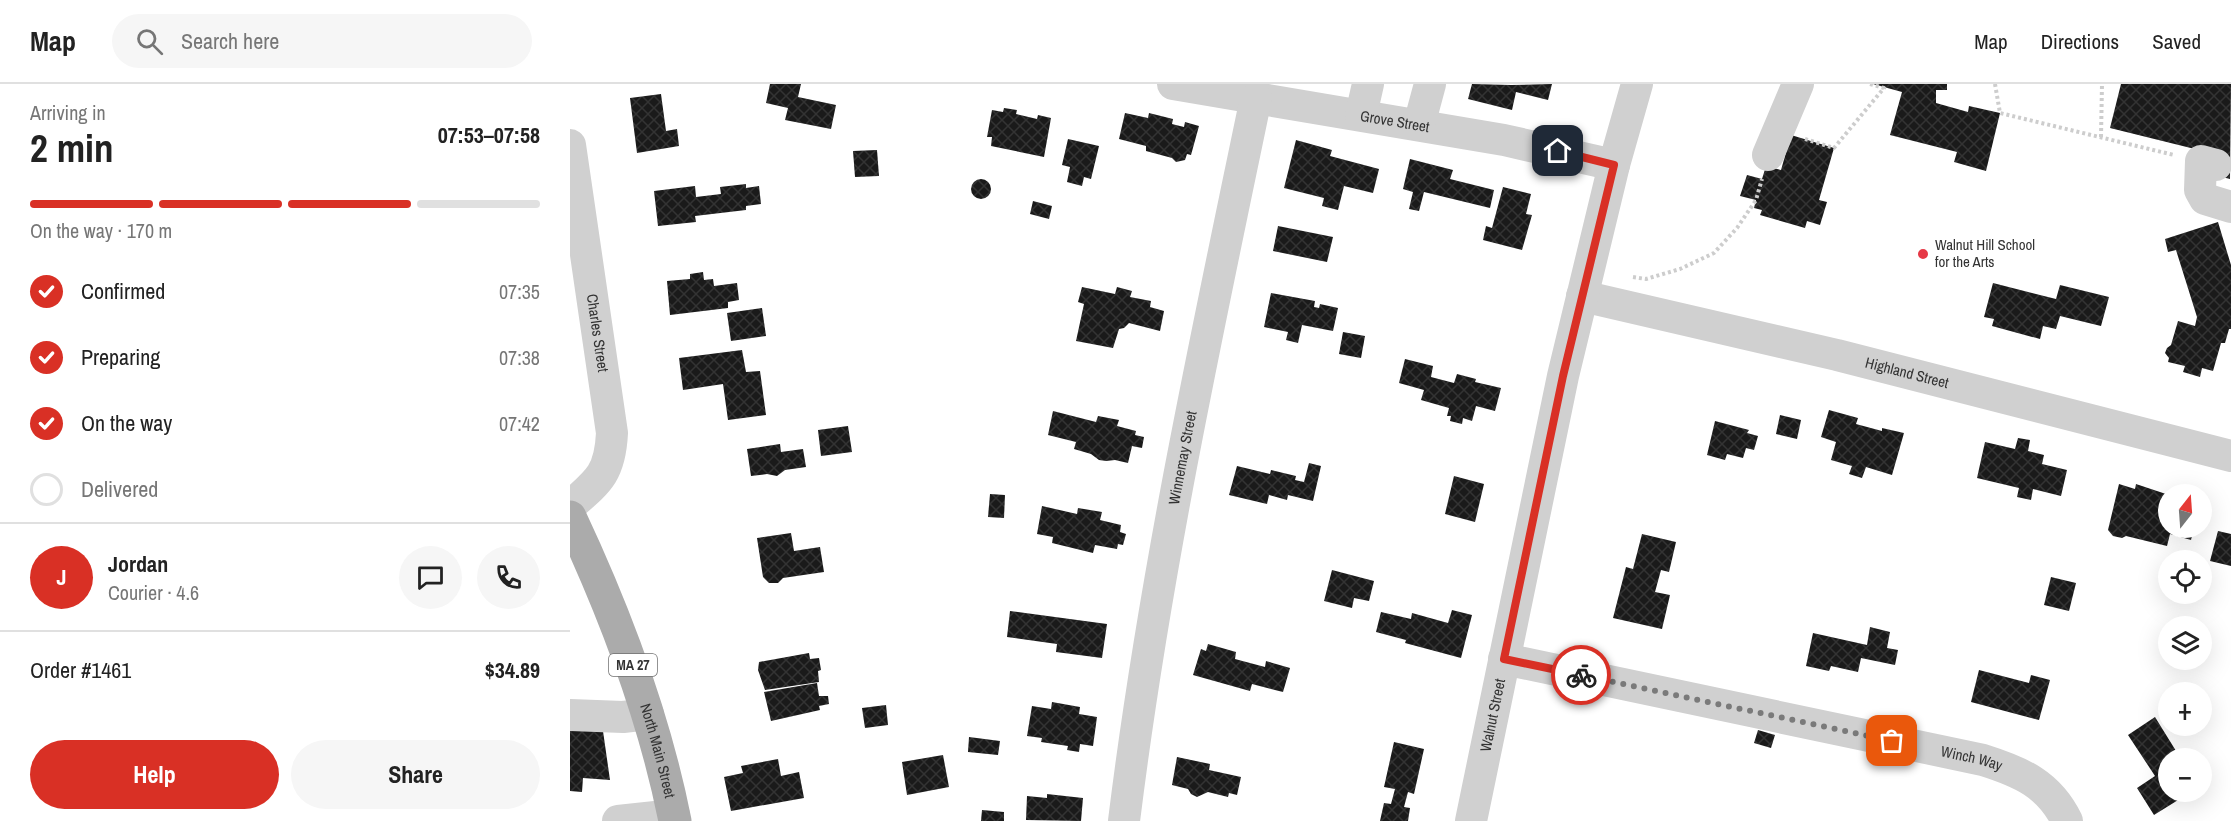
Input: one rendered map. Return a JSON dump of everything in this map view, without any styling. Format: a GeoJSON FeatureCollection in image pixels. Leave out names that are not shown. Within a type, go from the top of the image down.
{"type":"FeatureCollection","features":[{"type":"Feature","properties":{"kind":"main road","name":"North Main Street"},"geometry":{"type":"LineString","coordinates":[[570,517],[611,606],[648,714],[675,818]]}},
{"type":"Feature","properties":{"kind":"street","name":"Grove Street"},"geometry":{"type":"LineString","coordinates":[[1173,84],[1218,88],[1256,98],[1504,140],[1614,165]]}},
{"type":"Feature","properties":{"kind":"street"},"geometry":{"type":"LineString","coordinates":[[1361,116],[1368,84]]}},
{"type":"Feature","properties":{"kind":"street"},"geometry":{"type":"LineString","coordinates":[[1419,125],[1430,84]]}},
{"type":"Feature","properties":{"kind":"street","name":"Walnut Street"},"geometry":{"type":"LineString","coordinates":[[1472,821],[1563,376],[1614,165],[1637,84]]}},
{"type":"Feature","properties":{"kind":"street"},"geometry":{"type":"LineString","coordinates":[[1768,155],[1798,84]]}},
{"type":"Feature","properties":{"kind":"street","name":"Winnemay Street"},"geometry":{"type":"LineString","coordinates":[[1124,821],[1135,735],[1162,570],[1206,335],[1256,98]]}},
{"type":"Feature","properties":{"kind":"street","name":"Charles Street"},"geometry":{"type":"LineString","coordinates":[[570,146],[612,433],[611,454],[604,474],[570,506]]}},
{"type":"Feature","properties":{"kind":"street"},"geometry":{"type":"LineString","coordinates":[[2209,163],[2200,190],[2205,199],[2231,207]]}},
{"type":"Feature","properties":{"kind":"street","name":"Highland Street"},"geometry":{"type":"LineString","coordinates":[[1582,296],[2230,449]]}},
{"type":"Feature","properties":{"kind":"street","name":"Winch Way"},"geometry":{"type":"LineString","coordinates":[[1504,659],[1983,760],[2005,767],[2039,784],[2052,797],[2067,821]]}},
{"type":"Feature","properties":{"kind":"street"},"geometry":{"type":"LineString","coordinates":[[570,715],[623,717],[648,714]]}},
{"type":"Feature","properties":{"kind":"street"},"geometry":{"type":"LineString","coordinates":[[618,821],[675,818]]}},
{"type":"Feature","properties":{"kind":"path"},"geometry":{"type":"LineString","coordinates":[[1802,138],[1834,148],[1884,88],[1870,84]]}},
{"type":"Feature","properties":{"kind":"path"},"geometry":{"type":"LineString","coordinates":[[1995,84],[2000,113],[2209,163]]}},
{"type":"Feature","properties":{"kind":"path"},"geometry":{"type":"LineString","coordinates":[[2101,137],[2102,84]]}},
{"type":"Feature","properties":{"kind":"path"},"geometry":{"type":"LineString","coordinates":[[1627,276],[1646,279],[1680,269],[1714,253],[1737,228],[1756,200],[1768,155]]}},
{"type":"Feature","properties":{"kind":"building"},"geometry":{"type":"Polygon","coordinates":[[[770,84],[801,84],[798,97],[836,105],[831,129],[785,120],[788,108],[766,103],[770,84]]]}},
{"type":"Feature","properties":{"kind":"building"},"geometry":{"type":"Polygon","coordinates":[[[1472,84],[1552,84],[1548,100],[1516,92],[1512,110],[1468,99],[1472,84]]]}},
{"type":"Feature","properties":{"kind":"building"},"geometry":{"type":"Polygon","coordinates":[[[1873,84],[1947,84],[1947,90],[1936,90],[1936,103],[1968,112],[1969,106],[2000,113],[1986,171],[1954,162],[1957,152],[1890,135],[1902,92],[1873,84]]]}},
{"type":"Feature","properties":{"kind":"building"},"geometry":{"type":"Polygon","coordinates":[[[2121,84],[2231,84],[2230,179],[2214,175],[2219,155],[2110,128],[2121,84]]]}},
{"type":"Feature","properties":{"kind":"building"},"geometry":{"type":"Polygon","coordinates":[[[661,94],[666,131],[677,129],[679,146],[637,153],[630,98],[661,94]]]}},
{"type":"Feature","properties":{"kind":"building"},"geometry":{"type":"Polygon","coordinates":[[[1004,108],[1017,110],[1016,114],[1037,119],[1038,115],[1051,118],[1044,157],[991,146],[992,137],[987,137],[992,110],[1003,112],[1004,108]]]}},
{"type":"Feature","properties":{"kind":"building"},"geometry":{"type":"Polygon","coordinates":[[[1125,113],[1148,118],[1149,113],[1173,119],[1172,124],[1184,127],[1185,122],[1199,126],[1191,155],[1187,154],[1185,160],[1176,162],[1172,158],[1146,151],[1146,146],[1119,139],[1125,113]]]}},
{"type":"Feature","properties":{"kind":"building"},"geometry":{"type":"Polygon","coordinates":[[[1791,135],[1834,148],[1819,200],[1827,202],[1820,225],[1807,221],[1805,228],[1760,215],[1762,210],[1754,208],[1756,200],[1740,196],[1747,175],[1762,179],[1766,166],[1781,170],[1791,135]]]}},
{"type":"Feature","properties":{"kind":"building"},"geometry":{"type":"Polygon","coordinates":[[[1068,139],[1099,146],[1091,179],[1084,177],[1082,186],[1067,182],[1070,167],[1062,165],[1068,139]]]}},
{"type":"Feature","properties":{"kind":"building"},"geometry":{"type":"Polygon","coordinates":[[[1296,140],[1332,150],[1330,156],[1379,169],[1373,193],[1344,186],[1338,210],[1322,206],[1324,198],[1284,188],[1296,140]]]}},
{"type":"Feature","properties":{"kind":"building"},"geometry":{"type":"Polygon","coordinates":[[[877,150],[879,176],[855,177],[853,151],[877,150]]]}},
{"type":"Feature","properties":{"kind":"building"},"geometry":{"type":"Polygon","coordinates":[[[1410,159],[1453,170],[1450,179],[1494,190],[1490,208],[1424,192],[1419,211],[1409,209],[1413,192],[1403,189],[1410,159]]]}},
{"type":"Feature","properties":{"kind":"building"},"geometry":{"type":"Polygon","coordinates":[[[981,179],[988,182],[991,189],[988,196],[981,199],[974,196],[971,189],[974,182],[981,179]]]}},
{"type":"Feature","properties":{"kind":"building"},"geometry":{"type":"Polygon","coordinates":[[[746,184],[746,188],[759,186],[761,204],[746,206],[746,210],[695,216],[696,222],[658,226],[654,191],[695,186],[696,197],[721,194],[720,187],[746,184]]]}},
{"type":"Feature","properties":{"kind":"building"},"geometry":{"type":"Polygon","coordinates":[[[1503,187],[1531,194],[1526,214],[1532,215],[1522,250],[1483,240],[1486,226],[1492,228],[1503,187]]]}},
{"type":"Feature","properties":{"kind":"building"},"geometry":{"type":"Polygon","coordinates":[[[1033,201],[1052,206],[1049,219],[1030,214],[1033,201]]]}},
{"type":"Feature","properties":{"kind":"building"},"geometry":{"type":"Polygon","coordinates":[[[2218,222],[2231,265],[2231,329],[2229,329],[2225,343],[2221,343],[2213,371],[2202,368],[2200,377],[2183,372],[2185,366],[2168,362],[2169,358],[2165,353],[2171,345],[2178,321],[2195,326],[2197,317],[2176,250],[2168,252],[2165,239],[2218,222]]]}},
{"type":"Feature","properties":{"kind":"building"},"geometry":{"type":"Polygon","coordinates":[[[1278,226],[1333,237],[1327,262],[1273,251],[1278,226]]]}},
{"type":"Feature","properties":{"kind":"building"},"geometry":{"type":"Polygon","coordinates":[[[703,272],[704,280],[713,279],[714,286],[737,283],[739,300],[728,302],[728,308],[670,315],[667,281],[690,279],[690,274],[703,272]]]}},
{"type":"Feature","properties":{"kind":"building"},"geometry":{"type":"Polygon","coordinates":[[[1993,283],[2056,299],[2060,285],[2109,297],[2101,326],[2060,316],[2056,329],[2043,326],[2040,339],[1992,326],[1994,319],[1984,317],[1993,283]]]}},
{"type":"Feature","properties":{"kind":"building"},"geometry":{"type":"Polygon","coordinates":[[[1082,287],[1115,294],[1117,287],[1132,291],[1130,297],[1151,301],[1150,307],[1164,311],[1160,331],[1129,323],[1119,329],[1113,348],[1076,341],[1084,304],[1078,302],[1082,287]]]}},
{"type":"Feature","properties":{"kind":"building"},"geometry":{"type":"Polygon","coordinates":[[[1271,293],[1315,301],[1314,307],[1319,308],[1320,304],[1338,308],[1333,331],[1302,325],[1298,343],[1286,340],[1288,332],[1264,327],[1271,293]]]}},
{"type":"Feature","properties":{"kind":"building"},"geometry":{"type":"Polygon","coordinates":[[[762,308],[766,336],[731,341],[727,313],[762,308]]]}},
{"type":"Feature","properties":{"kind":"building"},"geometry":{"type":"Polygon","coordinates":[[[1343,332],[1365,336],[1361,358],[1339,354],[1343,332]]]}},
{"type":"Feature","properties":{"kind":"building"},"geometry":{"type":"Polygon","coordinates":[[[742,350],[746,372],[760,371],[766,415],[728,420],[723,384],[683,390],[679,358],[742,350]]]}},
{"type":"Feature","properties":{"kind":"building"},"geometry":{"type":"Polygon","coordinates":[[[1405,359],[1433,366],[1431,377],[1454,383],[1457,374],[1476,379],[1475,382],[1501,388],[1495,411],[1476,406],[1472,421],[1463,418],[1462,424],[1450,421],[1451,416],[1447,416],[1449,408],[1421,400],[1424,390],[1399,383],[1405,359]]]}},
{"type":"Feature","properties":{"kind":"building"},"geometry":{"type":"Polygon","coordinates":[[[1829,410],[1858,418],[1856,424],[1882,431],[1882,428],[1904,433],[1892,475],[1866,467],[1862,478],[1849,474],[1852,466],[1831,460],[1836,442],[1821,437],[1829,410]]]}},
{"type":"Feature","properties":{"kind":"building"},"geometry":{"type":"Polygon","coordinates":[[[1053,411],[1096,422],[1098,416],[1119,420],[1117,426],[1136,431],[1135,435],[1144,437],[1142,448],[1132,446],[1128,463],[1099,460],[1091,454],[1074,449],[1076,442],[1048,435],[1053,411]]]}},
{"type":"Feature","properties":{"kind":"building"},"geometry":{"type":"Polygon","coordinates":[[[1780,415],[1801,420],[1797,439],[1776,434],[1780,415]]]}},
{"type":"Feature","properties":{"kind":"building"},"geometry":{"type":"Polygon","coordinates":[[[1715,421],[1749,430],[1747,433],[1758,436],[1754,450],[1746,448],[1743,458],[1727,454],[1725,460],[1707,455],[1715,421]]]}},
{"type":"Feature","properties":{"kind":"building"},"geometry":{"type":"Polygon","coordinates":[[[848,426],[852,452],[821,456],[818,430],[848,426]]]}},
{"type":"Feature","properties":{"kind":"building"},"geometry":{"type":"Polygon","coordinates":[[[2018,438],[2030,440],[2028,451],[2044,455],[2042,464],[2067,470],[2061,496],[2033,489],[2031,500],[2017,497],[2019,488],[1977,478],[1985,442],[2015,449],[2018,438]]]}},
{"type":"Feature","properties":{"kind":"building"},"geometry":{"type":"Polygon","coordinates":[[[780,444],[781,452],[803,449],[806,467],[785,470],[777,476],[767,474],[751,476],[747,449],[780,444]]]}},
{"type":"Feature","properties":{"kind":"building"},"geometry":{"type":"Polygon","coordinates":[[[1309,463],[1321,466],[1313,501],[1288,495],[1287,500],[1269,495],[1267,504],[1229,495],[1237,466],[1270,474],[1271,470],[1296,476],[1295,480],[1304,482],[1309,463]]]}},
{"type":"Feature","properties":{"kind":"building"},"geometry":{"type":"Polygon","coordinates":[[[1454,476],[1484,484],[1475,522],[1445,514],[1454,476]]]}},
{"type":"Feature","properties":{"kind":"building"},"geometry":{"type":"Polygon","coordinates":[[[2119,484],[2135,489],[2136,484],[2158,491],[2158,538],[2169,538],[2167,546],[2126,536],[2122,538],[2113,536],[2108,530],[2119,484]]]}},
{"type":"Feature","properties":{"kind":"building"},"geometry":{"type":"Polygon","coordinates":[[[990,494],[1005,495],[1004,518],[988,517],[990,494]]]}},
{"type":"Feature","properties":{"kind":"building"},"geometry":{"type":"Polygon","coordinates":[[[1042,506],[1077,514],[1078,508],[1102,512],[1100,520],[1121,525],[1120,532],[1126,534],[1123,545],[1118,544],[1117,549],[1095,545],[1093,553],[1052,543],[1053,537],[1037,534],[1042,506]]]}},
{"type":"Feature","properties":{"kind":"building"},"geometry":{"type":"Polygon","coordinates":[[[2218,531],[2231,534],[2231,566],[2212,561],[2218,531]]]}},
{"type":"Feature","properties":{"kind":"building"},"geometry":{"type":"Polygon","coordinates":[[[791,533],[794,551],[820,547],[824,572],[783,578],[778,583],[769,583],[763,577],[757,538],[791,533]]]}},
{"type":"Feature","properties":{"kind":"building"},"geometry":{"type":"Polygon","coordinates":[[[1642,534],[1676,542],[1669,572],[1661,570],[1655,592],[1670,595],[1662,629],[1613,618],[1626,567],[1633,569],[1642,534]]]}},
{"type":"Feature","properties":{"kind":"building"},"geometry":{"type":"Polygon","coordinates":[[[1332,570],[1374,581],[1369,601],[1354,598],[1352,608],[1324,601],[1332,570]]]}},
{"type":"Feature","properties":{"kind":"building"},"geometry":{"type":"Polygon","coordinates":[[[2051,577],[2076,583],[2069,611],[2044,605],[2051,577]]]}},
{"type":"Feature","properties":{"kind":"building"},"geometry":{"type":"Polygon","coordinates":[[[1452,610],[1472,615],[1461,658],[1405,643],[1406,640],[1376,632],[1381,612],[1411,619],[1412,613],[1448,623],[1452,610]]]}},
{"type":"Feature","properties":{"kind":"building"},"geometry":{"type":"Polygon","coordinates":[[[1010,611],[1107,624],[1102,658],[1056,652],[1057,644],[1007,637],[1010,611]]]}},
{"type":"Feature","properties":{"kind":"building"},"geometry":{"type":"Polygon","coordinates":[[[1870,627],[1890,632],[1887,648],[1898,650],[1895,665],[1861,658],[1858,672],[1831,666],[1829,671],[1806,666],[1813,633],[1867,645],[1870,627]]]}},
{"type":"Feature","properties":{"kind":"building"},"geometry":{"type":"Polygon","coordinates":[[[1208,644],[1236,652],[1235,659],[1265,667],[1266,661],[1290,668],[1283,692],[1252,684],[1250,691],[1193,675],[1201,649],[1206,651],[1208,644]]]}},
{"type":"Feature","properties":{"kind":"building"},"geometry":{"type":"Polygon","coordinates":[[[809,653],[810,659],[819,658],[821,670],[818,671],[819,682],[765,690],[758,670],[759,662],[809,653]]]}},
{"type":"Feature","properties":{"kind":"building"},"geometry":{"type":"Polygon","coordinates":[[[1979,670],[2029,683],[2031,675],[2050,680],[2039,720],[1971,702],[1979,670]]]}},
{"type":"Feature","properties":{"kind":"building"},"geometry":{"type":"Polygon","coordinates":[[[817,683],[819,696],[828,696],[829,704],[819,706],[820,710],[771,721],[764,692],[817,683]]]}},
{"type":"Feature","properties":{"kind":"building"},"geometry":{"type":"Polygon","coordinates":[[[1052,702],[1080,707],[1079,714],[1097,717],[1093,746],[1080,744],[1079,752],[1067,750],[1068,746],[1041,742],[1042,738],[1027,736],[1032,706],[1051,709],[1052,702]]]}},
{"type":"Feature","properties":{"kind":"building"},"geometry":{"type":"Polygon","coordinates":[[[886,705],[888,725],[865,728],[862,708],[886,705]]]}},
{"type":"Feature","properties":{"kind":"building"},"geometry":{"type":"Polygon","coordinates":[[[2155,717],[2158,722],[2158,736],[2167,736],[2174,748],[2158,748],[2158,802],[2175,802],[2154,815],[2137,788],[2155,776],[2128,735],[2155,717]]]}},
{"type":"Feature","properties":{"kind":"building"},"geometry":{"type":"Polygon","coordinates":[[[570,729],[603,731],[610,780],[583,778],[582,792],[570,791],[570,729]]]}},
{"type":"Feature","properties":{"kind":"building"},"geometry":{"type":"Polygon","coordinates":[[[1758,730],[1775,735],[1771,748],[1754,743],[1758,730]]]}},
{"type":"Feature","properties":{"kind":"building"},"geometry":{"type":"Polygon","coordinates":[[[969,737],[1000,741],[998,755],[968,752],[969,737]]]}},
{"type":"Feature","properties":{"kind":"building"},"geometry":{"type":"Polygon","coordinates":[[[1394,742],[1424,749],[1414,794],[1408,792],[1404,807],[1410,808],[1408,821],[1380,821],[1384,803],[1391,804],[1395,789],[1384,787],[1394,742]]]}},
{"type":"Feature","properties":{"kind":"building"},"geometry":{"type":"Polygon","coordinates":[[[943,755],[949,787],[907,795],[902,762],[943,755]]]}},
{"type":"Feature","properties":{"kind":"building"},"geometry":{"type":"Polygon","coordinates":[[[1177,757],[1210,764],[1209,770],[1241,777],[1237,795],[1229,793],[1228,797],[1208,792],[1197,797],[1188,789],[1172,785],[1177,757]]]}},
{"type":"Feature","properties":{"kind":"building"},"geometry":{"type":"Polygon","coordinates":[[[778,759],[781,776],[799,772],[804,798],[731,811],[724,777],[743,773],[741,766],[778,759]]]}},
{"type":"Feature","properties":{"kind":"building"},"geometry":{"type":"Polygon","coordinates":[[[1047,794],[1083,798],[1081,821],[1026,820],[1027,796],[1047,798],[1047,794]]]}},
{"type":"Feature","properties":{"kind":"building"},"geometry":{"type":"Polygon","coordinates":[[[982,810],[1004,812],[1004,821],[981,821],[982,810]]]}},
{"type":"Feature","properties":{"kind":"way so far"},"geometry":{"type":"LineString","coordinates":[[1581,675],[1892,741]]}},
{"type":"Feature","properties":{"kind":"place","name":"Walnut Hill School for the Arts"},"geometry":{"type":"Point","coordinates":[1923,254]}},
{"type":"Feature","properties":{"kind":"route"},"geometry":{"type":"LineString","coordinates":[[1558,151],[1614,165],[1563,376],[1504,659],[1581,675]]}}]}
